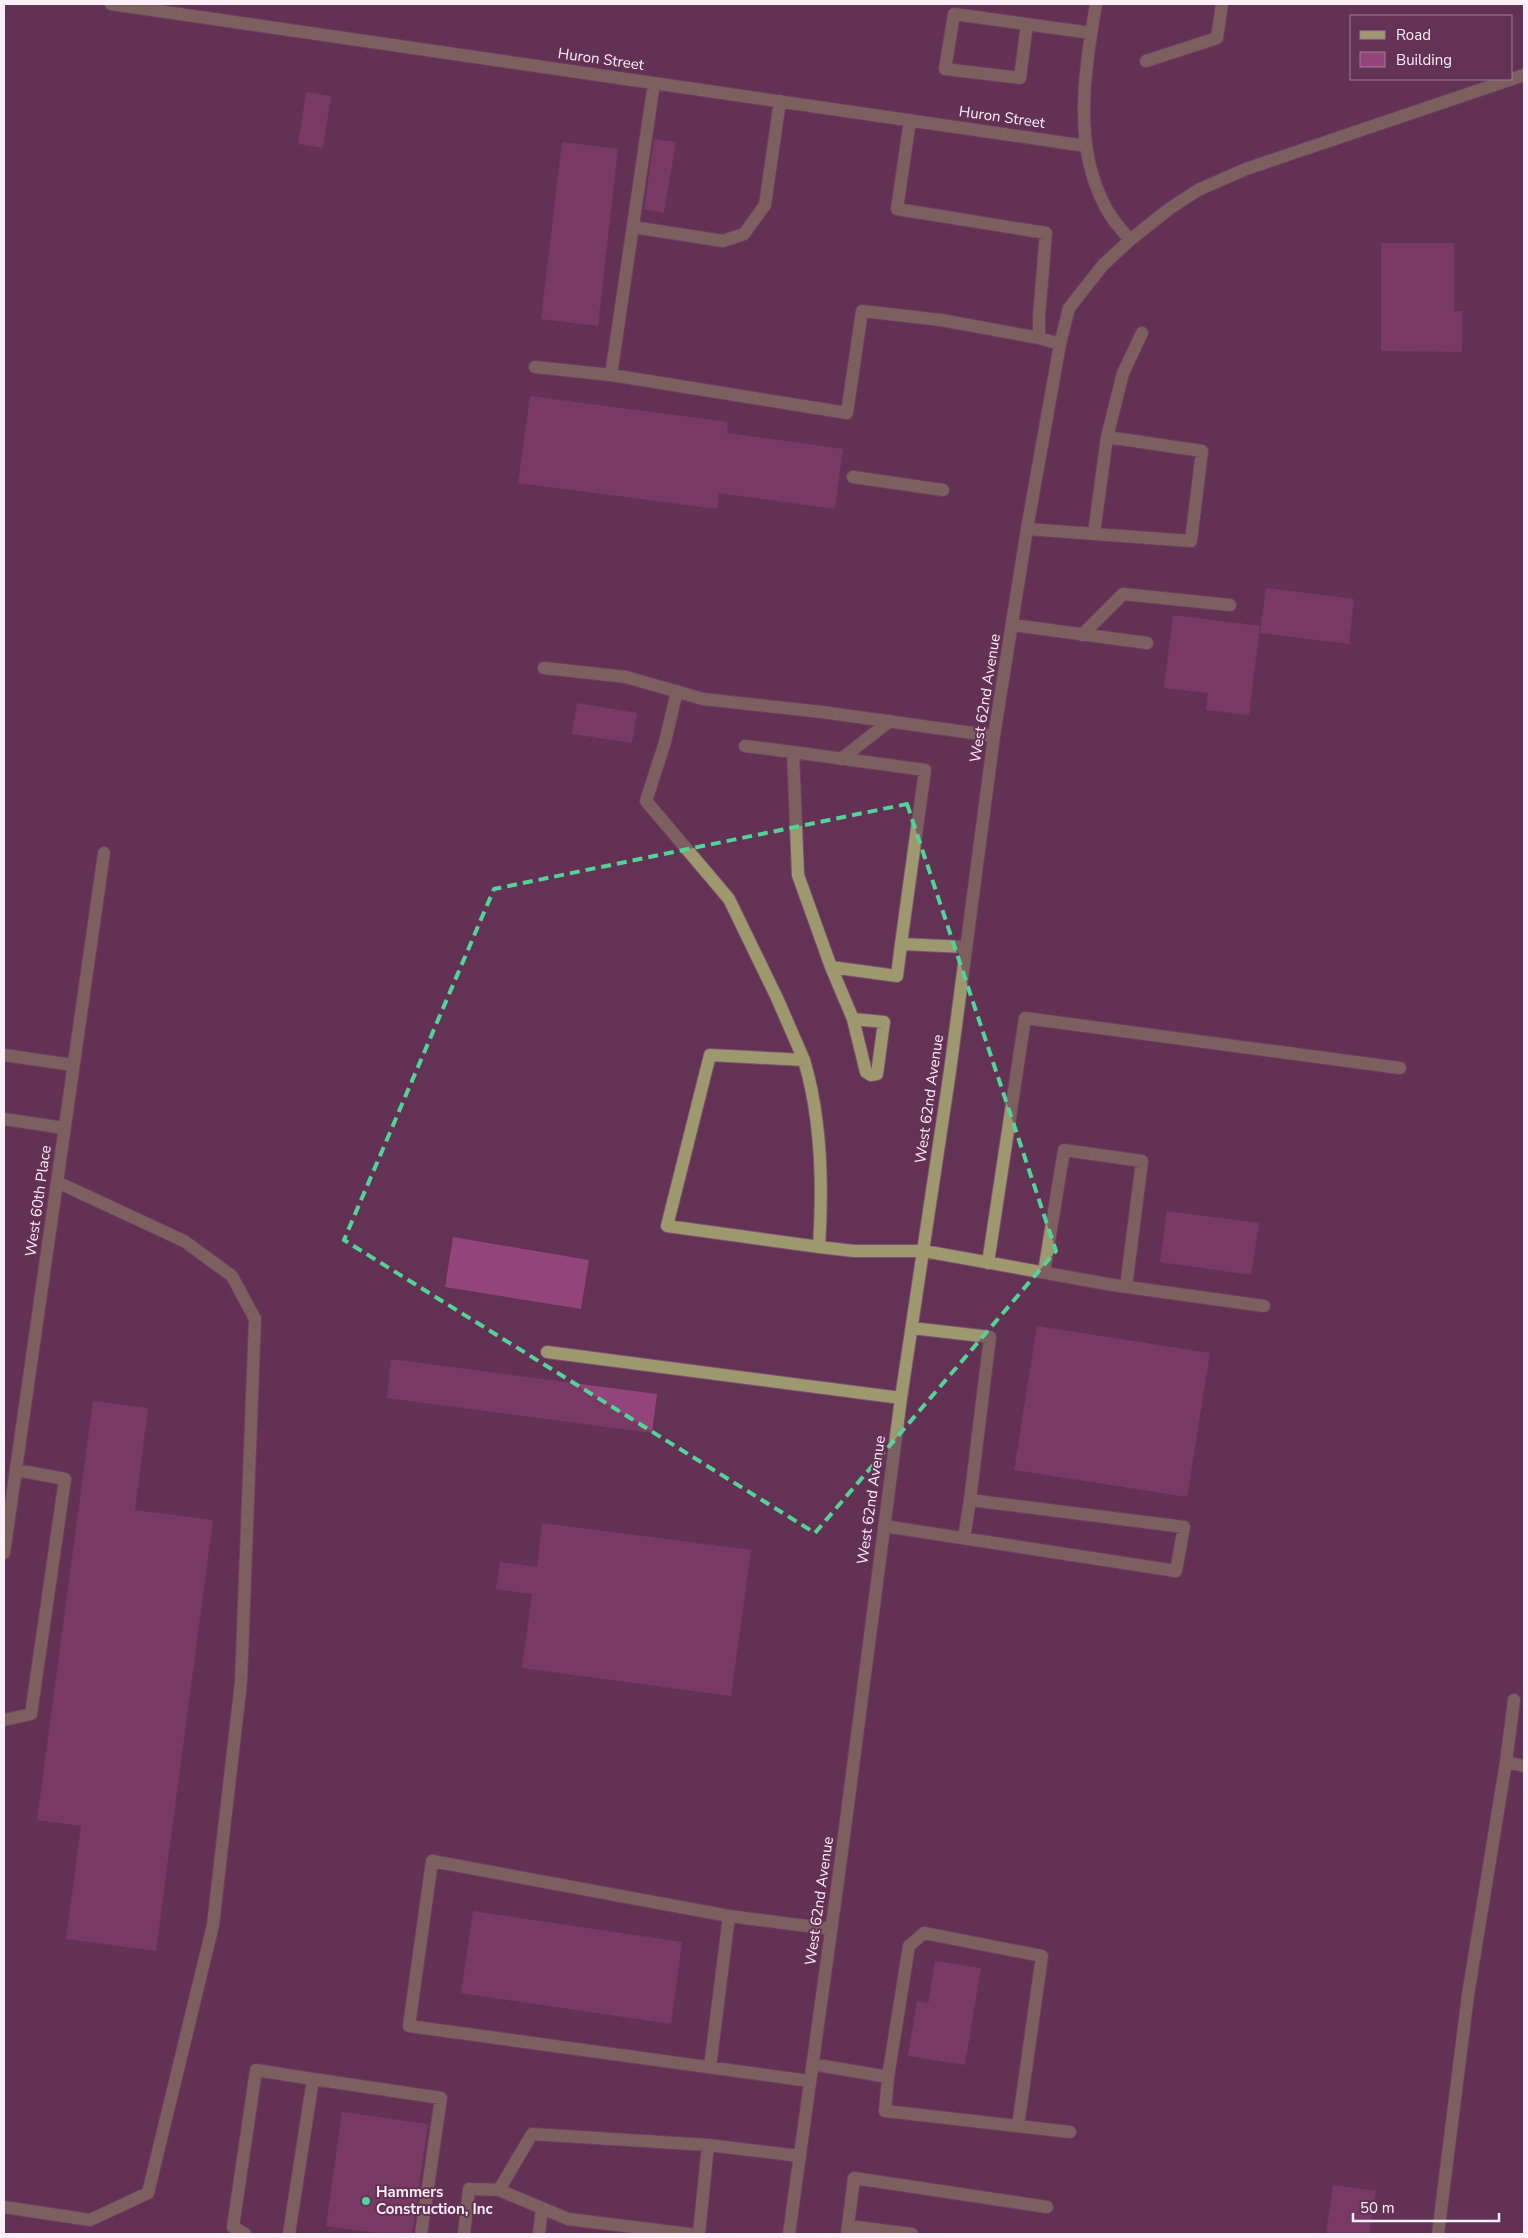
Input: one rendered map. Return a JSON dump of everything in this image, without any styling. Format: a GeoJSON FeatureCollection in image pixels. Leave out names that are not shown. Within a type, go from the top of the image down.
{"type":"FeatureCollection","features":[{"type":"Feature","properties":{"kind":"street","name":"Huron Street"},"geometry":{"type":"LineString","coordinates":[[111,4],[1086,146]]}},
{"type":"Feature","properties":{"kind":"street"},"geometry":{"type":"LineString","coordinates":[[184,4],[195,16]]}},
{"type":"Feature","properties":{"kind":"street"},"geometry":{"type":"LineString","coordinates":[[1096,4],[1087,60],[1084,103],[1086,146],[1091,172],[1105,206],[1130,240],[1176,204],[1198,190],[1230,176],[1509,80]]}},
{"type":"Feature","properties":{"kind":"street"},"geometry":{"type":"LineString","coordinates":[[1146,61],[1217,38],[1222,4]]}},
{"type":"Feature","properties":{"kind":"street"},"geometry":{"type":"LineString","coordinates":[[1027,24],[1020,78],[945,69],[954,14],[1091,32]]}},
{"type":"Feature","properties":{"kind":"street"},"geometry":{"type":"LineString","coordinates":[[611,375],[654,83]]}},
{"type":"Feature","properties":{"kind":"street"},"geometry":{"type":"LineString","coordinates":[[633,227],[723,241],[744,234],[765,205],[780,102]]}},
{"type":"Feature","properties":{"kind":"street"},"geometry":{"type":"LineString","coordinates":[[910,120],[897,209],[1046,233],[1039,338]]}},
{"type":"Feature","properties":{"kind":"street","name":"West 62nd Avenue"},"geometry":{"type":"LineString","coordinates":[[789,2234],[884,1526],[924,1251],[994,736],[1027,529],[1060,344],[1069,308],[1103,265],[1130,240]]}},
{"type":"Feature","properties":{"kind":"street"},"geometry":{"type":"LineString","coordinates":[[535,367],[611,375],[847,413],[862,312],[941,320],[1039,338],[1060,344]]}},
{"type":"Feature","properties":{"kind":"street"},"geometry":{"type":"LineString","coordinates":[[1094,533],[1107,436],[1123,373],[1142,333]]}},
{"type":"Feature","properties":{"kind":"street"},"geometry":{"type":"LineString","coordinates":[[1027,529],[1191,541],[1202,451],[1107,436]]}},
{"type":"Feature","properties":{"kind":"street"},"geometry":{"type":"LineString","coordinates":[[853,477],[943,490]]}},
{"type":"Feature","properties":{"kind":"street"},"geometry":{"type":"LineString","coordinates":[[1082,635],[1123,594],[1230,605]]}},
{"type":"Feature","properties":{"kind":"street"},"geometry":{"type":"LineString","coordinates":[[1013,625],[1147,643]]}},
{"type":"Feature","properties":{"kind":"street"},"geometry":{"type":"LineString","coordinates":[[544,668],[626,677],[704,699],[994,736]]}},
{"type":"Feature","properties":{"kind":"street"},"geometry":{"type":"LineString","coordinates":[[677,691],[665,742],[646,801],[729,899],[804,1060],[814,1102],[818,1148],[822,1199],[819,1247]]}},
{"type":"Feature","properties":{"kind":"street"},"geometry":{"type":"LineString","coordinates":[[840,759],[890,722]]}},
{"type":"Feature","properties":{"kind":"street"},"geometry":{"type":"LineString","coordinates":[[746,746],[925,770],[897,976],[831,967]]}},
{"type":"Feature","properties":{"kind":"street"},"geometry":{"type":"LineString","coordinates":[[793,752],[798,876],[831,967],[853,1019]]}},
{"type":"Feature","properties":{"kind":"street","name":"West 60th Place"},"geometry":{"type":"LineString","coordinates":[[4,1553],[104,853]]}},
{"type":"Feature","properties":{"kind":"street"},"geometry":{"type":"LineString","coordinates":[[901,944],[966,947]]}},
{"type":"Feature","properties":{"kind":"street"},"geometry":{"type":"LineString","coordinates":[[988,1263],[1025,1018],[1400,1068]]}},
{"type":"Feature","properties":{"kind":"street"},"geometry":{"type":"LineString","coordinates":[[804,1060],[710,1055],[667,1226],[854,1251],[924,1251],[1126,1287],[1264,1306]]}},
{"type":"Feature","properties":{"kind":"street"},"geometry":{"type":"LineString","coordinates":[[4,1056],[73,1065]]}},
{"type":"Feature","properties":{"kind":"street"},"geometry":{"type":"LineString","coordinates":[[4,1119],[64,1128]]}},
{"type":"Feature","properties":{"kind":"street"},"geometry":{"type":"LineString","coordinates":[[1044,1272],[1064,1150],[1142,1161],[1126,1287]]}},
{"type":"Feature","properties":{"kind":"street"},"geometry":{"type":"LineString","coordinates":[[4,2207],[90,2220],[148,2192],[213,1925],[241,1682],[255,1318],[232,1276],[184,1241],[57,1182]]}},
{"type":"Feature","properties":{"kind":"street"},"geometry":{"type":"LineString","coordinates":[[912,1328],[990,1337],[964,1538]]}},
{"type":"Feature","properties":{"kind":"street"},"geometry":{"type":"LineString","coordinates":[[547,1352],[902,1398]]}},
{"type":"Feature","properties":{"kind":"street"},"geometry":{"type":"LineString","coordinates":[[4,1720],[31,1714],[65,1480],[16,1470]]}},
{"type":"Feature","properties":{"kind":"street"},"geometry":{"type":"LineString","coordinates":[[884,1526],[1176,1571],[1184,1526],[970,1500]]}},
{"type":"Feature","properties":{"kind":"street"},"geometry":{"type":"LineString","coordinates":[[1438,2234],[1468,1995],[1506,1762],[1514,1700]]}},
{"type":"Feature","properties":{"kind":"street"},"geometry":{"type":"LineString","coordinates":[[1506,1762],[1524,1766]]}},
{"type":"Feature","properties":{"kind":"street"},"geometry":{"type":"LineString","coordinates":[[809,2081],[409,2026],[432,1861],[729,1916],[831,1929]]}},
{"type":"Feature","properties":{"kind":"street"},"geometry":{"type":"LineString","coordinates":[[710,2066],[729,1916]]}},
{"type":"Feature","properties":{"kind":"street"},"geometry":{"type":"LineString","coordinates":[[1018,2126],[1042,1956],[924,1933],[909,1946],[888,2077],[885,2111],[1070,2132]]}},
{"type":"Feature","properties":{"kind":"street"},"geometry":{"type":"LineString","coordinates":[[812,2064],[888,2077]]}},
{"type":"Feature","properties":{"kind":"street"},"geometry":{"type":"LineString","coordinates":[[245,2234],[233,2227],[256,2070],[441,2098],[421,2234]]}},
{"type":"Feature","properties":{"kind":"street"},"geometry":{"type":"LineString","coordinates":[[289,2234],[313,2079]]}},
{"type":"Feature","properties":{"kind":"street"},"geometry":{"type":"LineString","coordinates":[[499,2190],[532,2134],[708,2145],[800,2156]]}},
{"type":"Feature","properties":{"kind":"street"},"geometry":{"type":"LineString","coordinates":[[699,2234],[708,2145]]}},
{"type":"Feature","properties":{"kind":"street"},"geometry":{"type":"LineString","coordinates":[[912,2234],[847,2230],[854,2178],[1047,2207]]}},
{"type":"Feature","properties":{"kind":"street"},"geometry":{"type":"LineString","coordinates":[[464,2234],[470,2189],[499,2190],[568,2218],[636,2231],[690,2234]]}},
{"type":"Feature","properties":{"kind":"street"},"geometry":{"type":"LineString","coordinates":[[538,2234],[542,2208]]}},
{"type":"Feature","properties":{"kind":"highlighted area"},"geometry":{"type":"Polygon","coordinates":[[[907,804],[1056,1251],[815,1533],[344,1240],[494,889],[907,804]]]}},
{"type":"Feature","properties":{"kind":"building"},"geometry":{"type":"Polygon","coordinates":[[[306,92],[331,96],[323,148],[298,144],[306,92]]]}},
{"type":"Feature","properties":{"kind":"building"},"geometry":{"type":"Polygon","coordinates":[[[654,139],[676,142],[664,213],[644,209],[654,139]]]}},
{"type":"Feature","properties":{"kind":"building"},"geometry":{"type":"Polygon","coordinates":[[[562,142],[618,149],[598,326],[541,319],[562,142]]]}},
{"type":"Feature","properties":{"kind":"building"},"geometry":{"type":"Polygon","coordinates":[[[1381,243],[1454,243],[1454,311],[1462,311],[1462,352],[1381,351],[1381,243]]]}},
{"type":"Feature","properties":{"kind":"building"},"geometry":{"type":"Polygon","coordinates":[[[530,396],[728,422],[727,433],[843,449],[835,509],[719,493],[717,509],[518,483],[530,396]]]}},
{"type":"Feature","properties":{"kind":"building"},"geometry":{"type":"Polygon","coordinates":[[[1266,588],[1354,599],[1349,644],[1260,633],[1266,588]]]}},
{"type":"Feature","properties":{"kind":"building"},"geometry":{"type":"Polygon","coordinates":[[[1173,615],[1260,626],[1249,715],[1206,710],[1208,693],[1164,688],[1173,615]]]}},
{"type":"Feature","properties":{"kind":"building"},"geometry":{"type":"Polygon","coordinates":[[[577,703],[637,713],[632,743],[572,734],[577,703]]]}},
{"type":"Feature","properties":{"kind":"building"},"geometry":{"type":"Polygon","coordinates":[[[1167,1211],[1259,1223],[1251,1275],[1160,1262],[1167,1211]]]}},
{"type":"Feature","properties":{"kind":"building"},"geometry":{"type":"Polygon","coordinates":[[[453,1237],[589,1260],[581,1309],[445,1287],[453,1237]]]}},
{"type":"Feature","properties":{"kind":"building"},"geometry":{"type":"Polygon","coordinates":[[[1037,1326],[1210,1353],[1187,1497],[1014,1470],[1037,1326]]]}},
{"type":"Feature","properties":{"kind":"building"},"geometry":{"type":"Polygon","coordinates":[[[391,1359],[657,1394],[652,1433],[387,1398],[391,1359]]]}},
{"type":"Feature","properties":{"kind":"building"},"geometry":{"type":"Polygon","coordinates":[[[93,1401],[148,1408],[135,1510],[213,1520],[156,1951],[66,1939],[81,1826],[37,1820],[93,1401]]]}},
{"type":"Feature","properties":{"kind":"building"},"geometry":{"type":"Polygon","coordinates":[[[542,1523],[751,1550],[731,1696],[522,1668],[532,1594],[496,1589],[500,1562],[537,1567],[542,1523]]]}},
{"type":"Feature","properties":{"kind":"building"},"geometry":{"type":"Polygon","coordinates":[[[473,1911],[682,1942],[671,2024],[461,1993],[473,1911]]]}},
{"type":"Feature","properties":{"kind":"building"},"geometry":{"type":"Polygon","coordinates":[[[935,1961],[981,1968],[965,2065],[908,2056],[917,2001],[928,2003],[935,1961]]]}},
{"type":"Feature","properties":{"kind":"building"},"geometry":{"type":"Polygon","coordinates":[[[342,2112],[428,2124],[412,2234],[384,2234],[326,2226],[342,2112]]]}},
{"type":"Feature","properties":{"kind":"building"},"geometry":{"type":"Polygon","coordinates":[[[1333,2185],[1376,2191],[1369,2234],[1326,2234],[1333,2185]]]}},
{"type":"Feature","properties":{"kind":"place","name":"Hammers Construction, Inc"},"geometry":{"type":"Point","coordinates":[366,2201]}}]}
